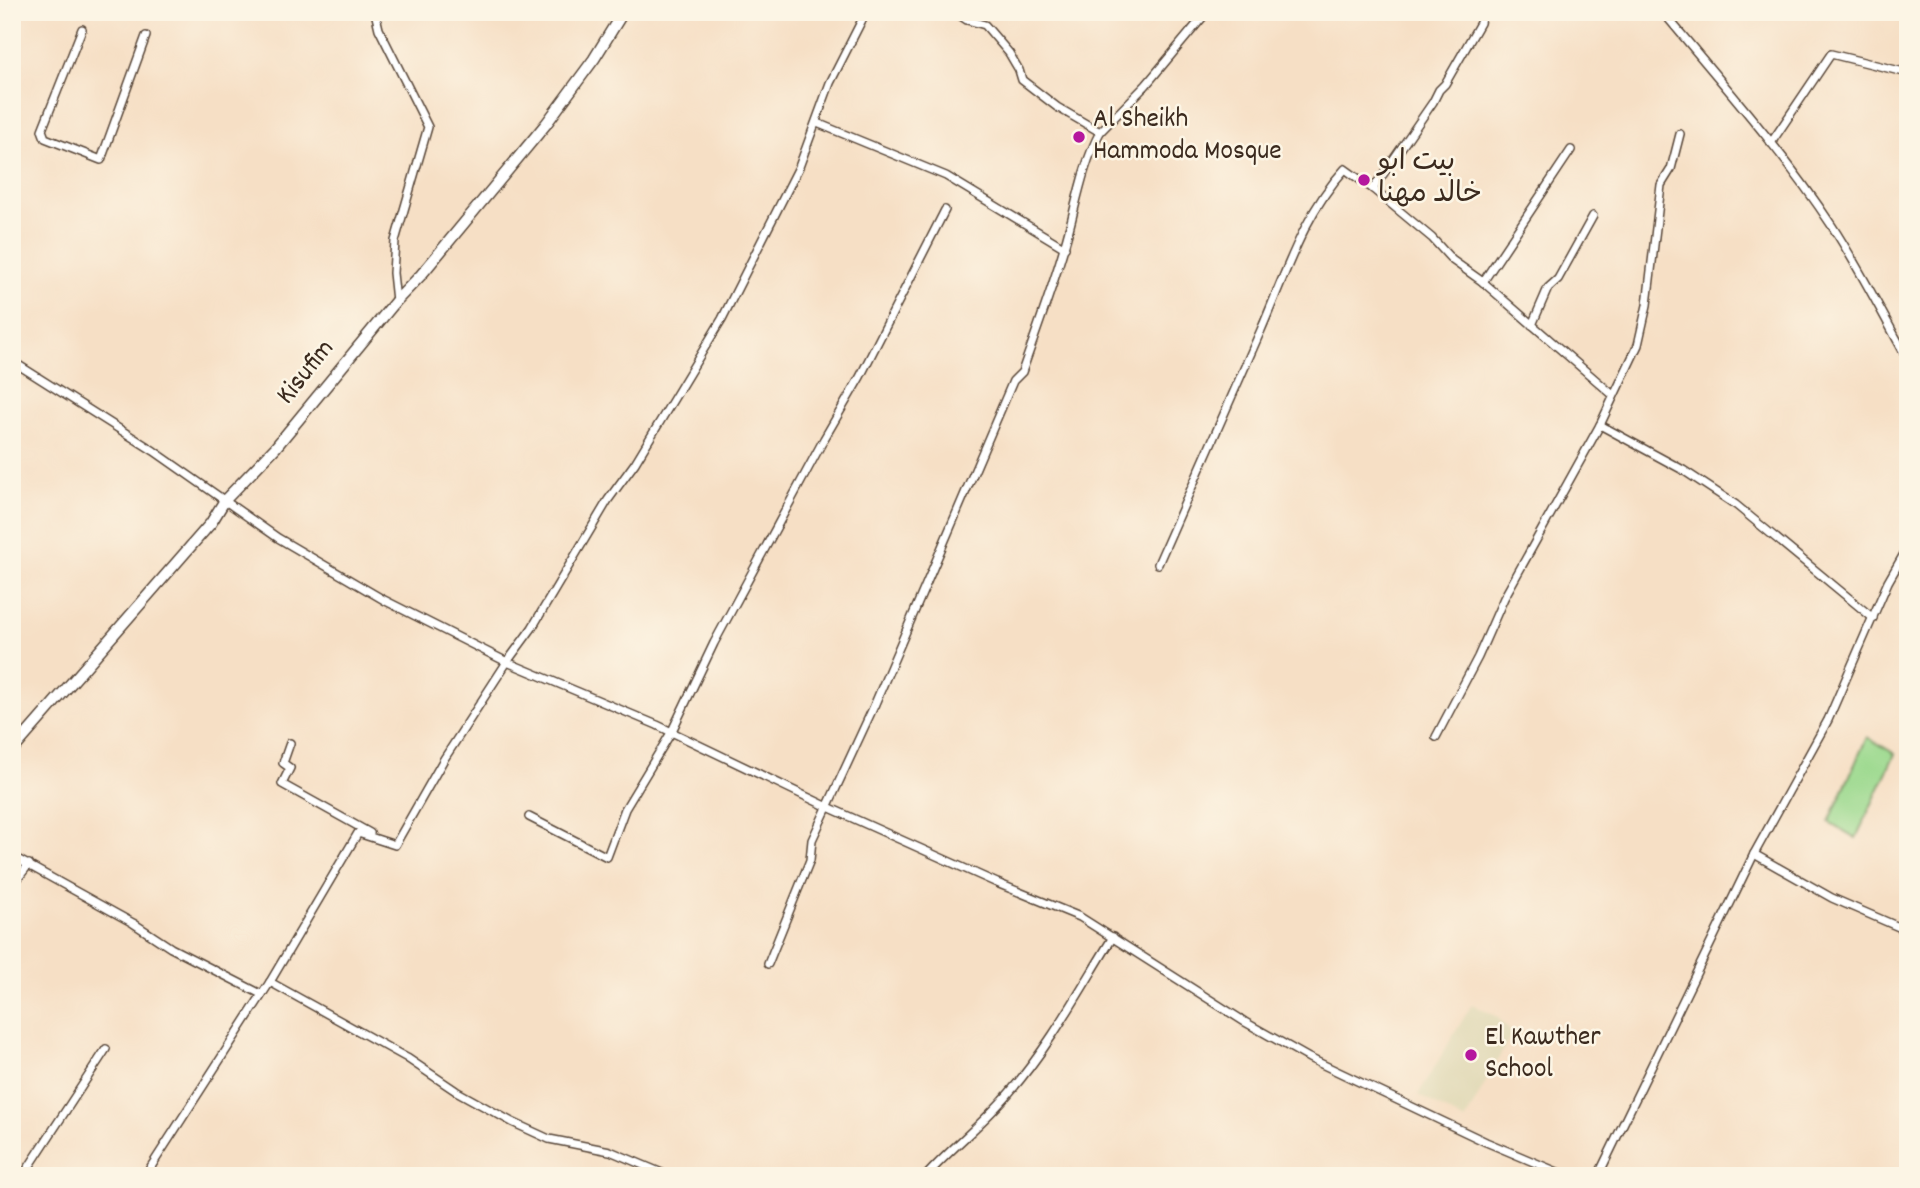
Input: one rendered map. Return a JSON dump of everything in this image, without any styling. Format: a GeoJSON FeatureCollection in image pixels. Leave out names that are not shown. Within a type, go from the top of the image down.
{"type":"FeatureCollection","features":[{"type":"Feature","properties":{"kind":"street"},"geometry":{"type":"LineString","coordinates":[[375,12],[379,29],[428,127],[395,241],[393,273],[396,301]]}},
{"type":"Feature","properties":{"kind":"street","name":"Kisufim"},"geometry":{"type":"LineString","coordinates":[[12,751],[211,523],[225,500],[275,449],[546,124],[594,59],[623,12]]}},
{"type":"Feature","properties":{"kind":"street"},"geometry":{"type":"LineString","coordinates":[[290,743],[283,763],[290,768],[282,784],[395,845],[444,759],[532,628],[608,500],[635,463],[722,319],[776,215],[817,123],[830,83],[866,12]]}},
{"type":"Feature","properties":{"kind":"street"},"geometry":{"type":"LineString","coordinates":[[955,12],[967,20],[985,25],[1009,53],[1022,80],[1056,107],[1100,132]]}},
{"type":"Feature","properties":{"kind":"street"},"geometry":{"type":"LineString","coordinates":[[768,964],[810,860],[812,840],[874,706],[1013,381],[1022,372],[1065,248],[1089,155],[1100,132],[1146,85],[1207,12]]}},
{"type":"Feature","properties":{"kind":"street"},"geometry":{"type":"LineString","coordinates":[[1373,189],[1445,84],[1480,23],[1482,12]]}},
{"type":"Feature","properties":{"kind":"street"},"geometry":{"type":"LineString","coordinates":[[1663,12],[1771,142],[1833,227],[1908,360]]}},
{"type":"Feature","properties":{"kind":"street"},"geometry":{"type":"LineString","coordinates":[[82,29],[42,130],[44,138],[100,160],[146,36]]}},
{"type":"Feature","properties":{"kind":"street"},"geometry":{"type":"LineString","coordinates":[[1771,142],[1831,54],[1908,74]]}},
{"type":"Feature","properties":{"kind":"street"},"geometry":{"type":"LineString","coordinates":[[817,123],[946,176],[1065,248]]}},
{"type":"Feature","properties":{"kind":"street"},"geometry":{"type":"LineString","coordinates":[[1436,737],[1478,657],[1504,598],[1600,425],[1638,345],[1647,305],[1661,185],[1671,169],[1680,134]]}},
{"type":"Feature","properties":{"kind":"street"},"geometry":{"type":"LineString","coordinates":[[1483,282],[1572,150]]}},
{"type":"Feature","properties":{"kind":"street"},"geometry":{"type":"LineString","coordinates":[[1158,565],[1294,251],[1333,182],[1345,169],[1432,238],[1452,260],[1483,282],[1613,395]]}},
{"type":"Feature","properties":{"kind":"street"},"geometry":{"type":"LineString","coordinates":[[529,817],[607,857],[625,809],[672,731],[714,643],[860,377],[945,210]]}},
{"type":"Feature","properties":{"kind":"street"},"geometry":{"type":"LineString","coordinates":[[1532,325],[1548,288],[1558,279],[1593,216]]}},
{"type":"Feature","properties":{"kind":"street"},"geometry":{"type":"LineString","coordinates":[[12,361],[154,451],[278,538],[350,581],[507,662],[672,731],[828,807],[1080,917],[1308,1059],[1486,1142],[1567,1176]]}},
{"type":"Feature","properties":{"kind":"street"},"geometry":{"type":"LineString","coordinates":[[1600,425],[1683,470],[1736,505],[1873,618]]}},
{"type":"Feature","properties":{"kind":"street"},"geometry":{"type":"LineString","coordinates":[[1598,1176],[1754,854],[1828,720],[1888,582],[1908,547]]}},
{"type":"Feature","properties":{"kind":"street"},"geometry":{"type":"LineString","coordinates":[[145,1176],[270,982],[358,833],[380,838]]}},
{"type":"Feature","properties":{"kind":"street"},"geometry":{"type":"LineString","coordinates":[[1754,854],[1832,898],[1908,931]]}},
{"type":"Feature","properties":{"kind":"street"},"geometry":{"type":"LineString","coordinates":[[12,856],[133,923],[171,948],[261,994]]}},
{"type":"Feature","properties":{"kind":"street"},"geometry":{"type":"LineString","coordinates":[[12,886],[29,864]]}},
{"type":"Feature","properties":{"kind":"street"},"geometry":{"type":"LineString","coordinates":[[926,1176],[1019,1081],[1059,1025],[1113,937]]}},
{"type":"Feature","properties":{"kind":"street"},"geometry":{"type":"LineString","coordinates":[[270,982],[407,1058],[456,1091],[512,1122],[549,1139],[610,1151],[669,1176]]}},
{"type":"Feature","properties":{"kind":"street"},"geometry":{"type":"LineString","coordinates":[[23,1176],[106,1049]]}},
{"type":"Feature","properties":{"kind":"shaded area","name":"El Kawther School"},"geometry":{"type":"Polygon","coordinates":[[[1472,1004],[1497,1017],[1512,1033],[1465,1121],[1418,1095],[1472,1004]]]}},
{"type":"Feature","properties":{"kind":"green space"},"geometry":{"type":"Polygon","coordinates":[[[1867,737],[1895,754],[1856,838],[1829,822],[1867,737]]]}},
{"type":"Feature","properties":{"kind":"place","name":"Al Sheikh Hammoda Mosque"},"geometry":{"type":"Point","coordinates":[1079,137]}},
{"type":"Feature","properties":{"kind":"place","name":"بيت ابو خالد مهنا"},"geometry":{"type":"Point","coordinates":[1364,180]}},
{"type":"Feature","properties":{"kind":"place","name":"El Kawther School"},"geometry":{"type":"Point","coordinates":[1471,1055]}}]}
